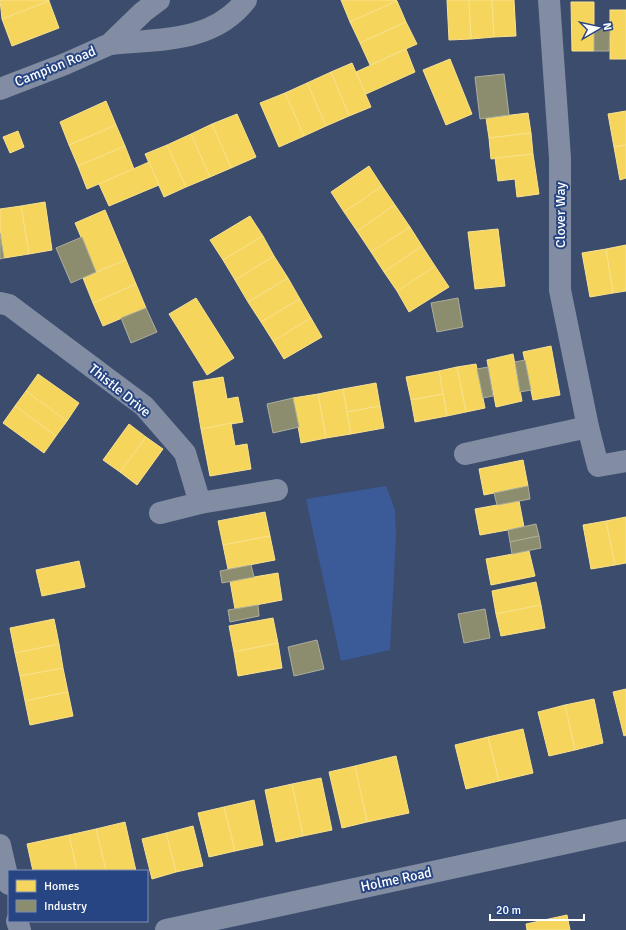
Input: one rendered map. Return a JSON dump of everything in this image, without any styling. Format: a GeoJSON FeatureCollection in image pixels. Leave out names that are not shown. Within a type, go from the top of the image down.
{"type":"FeatureCollection","features":[{"type":"Feature","properties":{"kind":"street","name":"Campion Road"},"geometry":{"type":"LineString","coordinates":[[0,89],[66,64],[110,44],[143,12],[159,0]]}},
{"type":"Feature","properties":{"kind":"street","name":"Campion Road"},"geometry":{"type":"LineString","coordinates":[[110,44],[168,40],[197,34],[237,11],[246,0]]}},
{"type":"Feature","properties":{"kind":"street","name":"Clover Way"},"geometry":{"type":"LineString","coordinates":[[549,0],[560,158],[560,290],[588,427],[598,466],[626,461]]}},
{"type":"Feature","properties":{"kind":"street","name":"Thistle Drive"},"geometry":{"type":"LineString","coordinates":[[0,303],[9,305],[144,406],[185,453],[200,503]]}},
{"type":"Feature","properties":{"kind":"street"},"geometry":{"type":"LineString","coordinates":[[465,454],[588,427]]}},
{"type":"Feature","properties":{"kind":"street"},"geometry":{"type":"LineString","coordinates":[[160,513],[200,503],[277,490]]}},
{"type":"Feature","properties":{"kind":"street","name":"Holme Road"},"geometry":{"type":"LineString","coordinates":[[166,930],[626,830]]}},
{"type":"Feature","properties":{"kind":"street"},"geometry":{"type":"LineString","coordinates":[[0,845],[8,880]]}},
{"type":"Feature","properties":{"kind":"shaded area"},"geometry":{"type":"Polygon","coordinates":[[[386,486],[395,510],[396,535],[390,650],[341,661],[306,499],[386,486]]]}},
{"type":"Feature","properties":{"kind":"building: Homes"},"geometry":{"type":"Polygon","coordinates":[[[0,0],[49,0],[49,1],[2,19],[0,0]]]}},
{"type":"Feature","properties":{"kind":"building: Homes"},"geometry":{"type":"Polygon","coordinates":[[[341,0],[396,0],[397,1],[350,22],[341,0]]]}},
{"type":"Feature","properties":{"kind":"building: Homes"},"geometry":{"type":"Polygon","coordinates":[[[447,0],[469,0],[471,39],[449,40],[447,0]]]}},
{"type":"Feature","properties":{"kind":"building: Homes"},"geometry":{"type":"Polygon","coordinates":[[[469,0],[492,0],[494,37],[471,39],[469,0]]]}},
{"type":"Feature","properties":{"kind":"building: Homes"},"geometry":{"type":"Polygon","coordinates":[[[492,0],[514,0],[516,36],[494,37],[492,0]]]}},
{"type":"Feature","properties":{"kind":"building: Homes"},"geometry":{"type":"Polygon","coordinates":[[[49,1],[59,28],[12,46],[2,19],[49,1]]]}},
{"type":"Feature","properties":{"kind":"building: Homes"},"geometry":{"type":"Polygon","coordinates":[[[397,1],[406,22],[360,43],[350,22],[397,1]]]}},
{"type":"Feature","properties":{"kind":"building: Homes"},"geometry":{"type":"Polygon","coordinates":[[[571,2],[594,2],[594,51],[572,51],[571,2]]]}},
{"type":"Feature","properties":{"kind":"building: Homes"},"geometry":{"type":"Polygon","coordinates":[[[610,10],[626,10],[626,59],[610,59],[610,10]]]}},
{"type":"Feature","properties":{"kind":"building: Homes"},"geometry":{"type":"Polygon","coordinates":[[[406,22],[417,44],[370,65],[360,43],[406,22]]]}},
{"type":"Feature","properties":{"kind":"building: Homes"},"geometry":{"type":"Polygon","coordinates":[[[406,49],[415,72],[366,94],[356,72],[406,49]]]}},
{"type":"Feature","properties":{"kind":"building: Homes"},"geometry":{"type":"Polygon","coordinates":[[[450,59],[472,114],[446,125],[423,70],[450,59]]]}},
{"type":"Feature","properties":{"kind":"building: Homes"},"geometry":{"type":"Polygon","coordinates":[[[352,63],[371,107],[349,116],[331,72],[352,63]]]}},
{"type":"Feature","properties":{"kind":"building: Homes"},"geometry":{"type":"Polygon","coordinates":[[[331,72],[349,116],[326,126],[307,83],[331,72]]]}},
{"type":"Feature","properties":{"kind":"building: Homes"},"geometry":{"type":"Polygon","coordinates":[[[307,83],[326,126],[304,136],[285,93],[307,83]]]}},
{"type":"Feature","properties":{"kind":"building: Homes"},"geometry":{"type":"Polygon","coordinates":[[[285,93],[304,136],[279,147],[260,103],[285,93]]]}},
{"type":"Feature","properties":{"kind":"building: Homes"},"geometry":{"type":"Polygon","coordinates":[[[106,101],[116,125],[69,145],[60,122],[106,101]]]}},
{"type":"Feature","properties":{"kind":"building: Homes"},"geometry":{"type":"Polygon","coordinates":[[[626,111],[626,145],[614,147],[608,114],[626,111]]]}},
{"type":"Feature","properties":{"kind":"building: Homes"},"geometry":{"type":"Polygon","coordinates":[[[528,113],[531,133],[489,138],[486,118],[528,113]]]}},
{"type":"Feature","properties":{"kind":"building: Homes"},"geometry":{"type":"Polygon","coordinates":[[[237,114],[256,157],[231,168],[212,124],[237,114]]]}},
{"type":"Feature","properties":{"kind":"building: Homes"},"geometry":{"type":"Polygon","coordinates":[[[212,124],[231,168],[210,177],[191,134],[212,124]]]}},
{"type":"Feature","properties":{"kind":"building: Homes"},"geometry":{"type":"Polygon","coordinates":[[[116,125],[125,146],[78,166],[69,145],[116,125]]]}},
{"type":"Feature","properties":{"kind":"building: Homes"},"geometry":{"type":"Polygon","coordinates":[[[18,131],[24,147],[10,153],[3,137],[18,131]]]}},
{"type":"Feature","properties":{"kind":"building: Homes"},"geometry":{"type":"Polygon","coordinates":[[[531,133],[533,154],[491,159],[489,138],[531,133]]]}},
{"type":"Feature","properties":{"kind":"building: Homes"},"geometry":{"type":"Polygon","coordinates":[[[191,134],[210,177],[186,187],[167,145],[191,134]]]}},
{"type":"Feature","properties":{"kind":"building: Homes"},"geometry":{"type":"Polygon","coordinates":[[[167,145],[186,187],[164,197],[145,154],[167,145]]]}},
{"type":"Feature","properties":{"kind":"building: Homes"},"geometry":{"type":"Polygon","coordinates":[[[626,145],[626,178],[620,180],[614,147],[626,145]]]}},
{"type":"Feature","properties":{"kind":"building: Homes"},"geometry":{"type":"Polygon","coordinates":[[[125,146],[134,169],[87,189],[78,166],[125,146]]]}},
{"type":"Feature","properties":{"kind":"building: Homes"},"geometry":{"type":"Polygon","coordinates":[[[533,154],[539,194],[517,197],[515,179],[498,181],[495,158],[533,154]]]}},
{"type":"Feature","properties":{"kind":"building: Homes"},"geometry":{"type":"Polygon","coordinates":[[[149,162],[159,185],[109,206],[99,184],[149,162]]]}},
{"type":"Feature","properties":{"kind":"building: Homes"},"geometry":{"type":"Polygon","coordinates":[[[369,166],[382,186],[344,212],[331,192],[369,166]]]}},
{"type":"Feature","properties":{"kind":"building: Homes"},"geometry":{"type":"Polygon","coordinates":[[[382,186],[395,205],[357,231],[344,212],[382,186]]]}},
{"type":"Feature","properties":{"kind":"building: Homes"},"geometry":{"type":"Polygon","coordinates":[[[45,202],[52,250],[29,254],[21,206],[45,202]]]}},
{"type":"Feature","properties":{"kind":"building: Homes"},"geometry":{"type":"Polygon","coordinates":[[[395,205],[410,227],[371,252],[357,231],[395,205]]]}},
{"type":"Feature","properties":{"kind":"building: Homes"},"geometry":{"type":"Polygon","coordinates":[[[21,206],[29,254],[4,258],[0,233],[0,209],[21,206]]]}},
{"type":"Feature","properties":{"kind":"building: Homes"},"geometry":{"type":"Polygon","coordinates":[[[105,210],[126,260],[96,272],[75,223],[105,210]]]}},
{"type":"Feature","properties":{"kind":"building: Homes"},"geometry":{"type":"Polygon","coordinates":[[[250,216],[263,236],[223,260],[210,240],[250,216]]]}},
{"type":"Feature","properties":{"kind":"building: Homes"},"geometry":{"type":"Polygon","coordinates":[[[410,227],[422,246],[384,272],[371,252],[410,227]]]}},
{"type":"Feature","properties":{"kind":"building: Homes"},"geometry":{"type":"Polygon","coordinates":[[[498,229],[505,286],[475,289],[468,232],[498,229]]]}},
{"type":"Feature","properties":{"kind":"building: Homes"},"geometry":{"type":"Polygon","coordinates":[[[263,236],[274,256],[235,280],[223,260],[263,236]]]}},
{"type":"Feature","properties":{"kind":"building: Homes"},"geometry":{"type":"Polygon","coordinates":[[[626,245],[626,291],[613,293],[606,249],[626,245]]]}},
{"type":"Feature","properties":{"kind":"building: Homes"},"geometry":{"type":"Polygon","coordinates":[[[422,246],[435,266],[397,291],[384,272],[422,246]]]}},
{"type":"Feature","properties":{"kind":"building: Homes"},"geometry":{"type":"Polygon","coordinates":[[[606,249],[613,293],[590,297],[582,253],[606,249]]]}},
{"type":"Feature","properties":{"kind":"building: Homes"},"geometry":{"type":"Polygon","coordinates":[[[274,256],[288,278],[248,302],[235,280],[274,256]]]}},
{"type":"Feature","properties":{"kind":"building: Homes"},"geometry":{"type":"Polygon","coordinates":[[[126,260],[136,284],[93,303],[83,278],[126,260]]]}},
{"type":"Feature","properties":{"kind":"building: Homes"},"geometry":{"type":"Polygon","coordinates":[[[435,266],[449,287],[409,312],[397,291],[435,266]]]}},
{"type":"Feature","properties":{"kind":"building: Homes"},"geometry":{"type":"Polygon","coordinates":[[[288,278],[300,299],[261,322],[248,302],[288,278]]]}},
{"type":"Feature","properties":{"kind":"building: Homes"},"geometry":{"type":"Polygon","coordinates":[[[136,284],[146,308],[103,326],[93,303],[136,284]]]}},
{"type":"Feature","properties":{"kind":"building: Homes"},"geometry":{"type":"Polygon","coordinates":[[[196,298],[234,358],[207,375],[169,314],[196,298]]]}},
{"type":"Feature","properties":{"kind":"building: Homes"},"geometry":{"type":"Polygon","coordinates":[[[300,299],[311,318],[273,341],[261,322],[300,299]]]}},
{"type":"Feature","properties":{"kind":"building: Homes"},"geometry":{"type":"Polygon","coordinates":[[[311,318],[322,337],[284,359],[273,341],[311,318]]]}},
{"type":"Feature","properties":{"kind":"building: Homes"},"geometry":{"type":"Polygon","coordinates":[[[551,346],[560,395],[533,400],[523,352],[551,346]]]}},
{"type":"Feature","properties":{"kind":"building: Homes"},"geometry":{"type":"Polygon","coordinates":[[[513,354],[522,401],[496,407],[487,360],[513,354]]]}},
{"type":"Feature","properties":{"kind":"building: Homes"},"geometry":{"type":"Polygon","coordinates":[[[476,364],[485,408],[466,412],[457,367],[476,364]]]}},
{"type":"Feature","properties":{"kind":"building: Homes"},"geometry":{"type":"Polygon","coordinates":[[[457,367],[466,412],[447,416],[439,371],[457,367]]]}},
{"type":"Feature","properties":{"kind":"building: Homes"},"geometry":{"type":"Polygon","coordinates":[[[439,371],[443,394],[411,400],[406,377],[439,371]]]}},
{"type":"Feature","properties":{"kind":"building: Homes"},"geometry":{"type":"Polygon","coordinates":[[[38,374],[79,403],[67,421],[26,391],[38,374]]]}},
{"type":"Feature","properties":{"kind":"building: Homes"},"geometry":{"type":"Polygon","coordinates":[[[223,377],[227,399],[238,397],[243,422],[201,429],[193,382],[223,377]]]}},
{"type":"Feature","properties":{"kind":"building: Homes"},"geometry":{"type":"Polygon","coordinates":[[[376,383],[380,406],[347,412],[343,389],[376,383]]]}},
{"type":"Feature","properties":{"kind":"building: Homes"},"geometry":{"type":"Polygon","coordinates":[[[343,389],[351,434],[326,438],[318,394],[343,389]]]}},
{"type":"Feature","properties":{"kind":"building: Homes"},"geometry":{"type":"Polygon","coordinates":[[[26,391],[67,421],[56,436],[15,406],[26,391]]]}},
{"type":"Feature","properties":{"kind":"building: Homes"},"geometry":{"type":"Polygon","coordinates":[[[318,394],[326,438],[301,443],[293,398],[318,394]]]}},
{"type":"Feature","properties":{"kind":"building: Homes"},"geometry":{"type":"Polygon","coordinates":[[[443,394],[447,416],[415,422],[411,400],[443,394]]]}},
{"type":"Feature","properties":{"kind":"building: Homes"},"geometry":{"type":"Polygon","coordinates":[[[15,406],[56,436],[44,453],[3,423],[15,406]]]}},
{"type":"Feature","properties":{"kind":"building: Homes"},"geometry":{"type":"Polygon","coordinates":[[[380,406],[384,428],[351,434],[347,412],[380,406]]]}},
{"type":"Feature","properties":{"kind":"building: Homes"},"geometry":{"type":"Polygon","coordinates":[[[231,423],[235,446],[247,444],[251,469],[210,476],[201,429],[231,423]]]}},
{"type":"Feature","properties":{"kind":"building: Homes"},"geometry":{"type":"Polygon","coordinates":[[[129,424],[146,437],[120,472],[103,460],[129,424]]]}},
{"type":"Feature","properties":{"kind":"building: Homes"},"geometry":{"type":"Polygon","coordinates":[[[146,437],[163,449],[137,485],[120,472],[146,437]]]}},
{"type":"Feature","properties":{"kind":"building: Homes"},"geometry":{"type":"Polygon","coordinates":[[[523,460],[528,486],[484,495],[479,469],[523,460]]]}},
{"type":"Feature","properties":{"kind":"building: Homes"},"geometry":{"type":"Polygon","coordinates":[[[519,501],[524,527],[480,535],[475,509],[519,501]]]}},
{"type":"Feature","properties":{"kind":"building: Homes"},"geometry":{"type":"Polygon","coordinates":[[[265,512],[270,536],[223,545],[218,521],[265,512]]]}},
{"type":"Feature","properties":{"kind":"building: Homes"},"geometry":{"type":"Polygon","coordinates":[[[626,517],[626,563],[615,565],[606,521],[626,517]]]}},
{"type":"Feature","properties":{"kind":"building: Homes"},"geometry":{"type":"Polygon","coordinates":[[[606,521],[615,565],[591,569],[583,525],[606,521]]]}},
{"type":"Feature","properties":{"kind":"building: Homes"},"geometry":{"type":"Polygon","coordinates":[[[270,536],[275,560],[228,569],[223,545],[270,536]]]}},
{"type":"Feature","properties":{"kind":"building: Homes"},"geometry":{"type":"Polygon","coordinates":[[[529,551],[535,576],[491,585],[486,559],[529,551]]]}},
{"type":"Feature","properties":{"kind":"building: Homes"},"geometry":{"type":"Polygon","coordinates":[[[79,561],[85,587],[42,596],[36,570],[79,561]]]}},
{"type":"Feature","properties":{"kind":"building: Homes"},"geometry":{"type":"Polygon","coordinates":[[[278,573],[282,600],[235,609],[230,581],[278,573]]]}},
{"type":"Feature","properties":{"kind":"building: Homes"},"geometry":{"type":"Polygon","coordinates":[[[536,582],[541,605],[496,614],[492,591],[536,582]]]}},
{"type":"Feature","properties":{"kind":"building: Homes"},"geometry":{"type":"Polygon","coordinates":[[[541,605],[545,628],[501,636],[496,614],[541,605]]]}},
{"type":"Feature","properties":{"kind":"building: Homes"},"geometry":{"type":"Polygon","coordinates":[[[273,618],[278,643],[234,652],[229,626],[273,618]]]}},
{"type":"Feature","properties":{"kind":"building: Homes"},"geometry":{"type":"Polygon","coordinates":[[[54,619],[59,644],[15,653],[10,628],[54,619]]]}},
{"type":"Feature","properties":{"kind":"building: Homes"},"geometry":{"type":"Polygon","coordinates":[[[278,643],[282,668],[238,676],[234,652],[278,643]]]}},
{"type":"Feature","properties":{"kind":"building: Homes"},"geometry":{"type":"Polygon","coordinates":[[[59,644],[63,668],[20,676],[15,653],[59,644]]]}},
{"type":"Feature","properties":{"kind":"building: Homes"},"geometry":{"type":"Polygon","coordinates":[[[63,668],[68,692],[25,701],[20,676],[63,668]]]}},
{"type":"Feature","properties":{"kind":"building: Homes"},"geometry":{"type":"Polygon","coordinates":[[[626,689],[626,735],[624,736],[613,692],[626,689]]]}},
{"type":"Feature","properties":{"kind":"building: Homes"},"geometry":{"type":"Polygon","coordinates":[[[68,692],[73,716],[30,725],[25,701],[68,692]]]}},
{"type":"Feature","properties":{"kind":"building: Homes"},"geometry":{"type":"Polygon","coordinates":[[[594,699],[603,743],[575,750],[565,705],[594,699]]]}},
{"type":"Feature","properties":{"kind":"building: Homes"},"geometry":{"type":"Polygon","coordinates":[[[565,705],[575,750],[549,756],[538,712],[565,705]]]}},
{"type":"Feature","properties":{"kind":"building: Homes"},"geometry":{"type":"Polygon","coordinates":[[[523,729],[533,773],[499,781],[488,737],[523,729]]]}},
{"type":"Feature","properties":{"kind":"building: Homes"},"geometry":{"type":"Polygon","coordinates":[[[488,737],[499,781],[466,789],[455,745],[488,737]]]}},
{"type":"Feature","properties":{"kind":"building: Homes"},"geometry":{"type":"Polygon","coordinates":[[[396,756],[409,813],[367,822],[355,766],[396,756]]]}},
{"type":"Feature","properties":{"kind":"building: Homes"},"geometry":{"type":"Polygon","coordinates":[[[355,766],[367,822],[342,828],[329,772],[355,766]]]}},
{"type":"Feature","properties":{"kind":"building: Homes"},"geometry":{"type":"Polygon","coordinates":[[[321,778],[332,830],[303,836],[292,784],[321,778]]]}},
{"type":"Feature","properties":{"kind":"building: Homes"},"geometry":{"type":"Polygon","coordinates":[[[292,784],[303,836],[276,842],[265,790],[292,784]]]}},
{"type":"Feature","properties":{"kind":"building: Homes"},"geometry":{"type":"Polygon","coordinates":[[[254,800],[263,845],[235,851],[224,807],[254,800]]]}},
{"type":"Feature","properties":{"kind":"building: Homes"},"geometry":{"type":"Polygon","coordinates":[[[224,807],[235,851],[209,857],[198,813],[224,807]]]}},
{"type":"Feature","properties":{"kind":"building: Homes"},"geometry":{"type":"Polygon","coordinates":[[[125,822],[136,870],[106,870],[96,829],[125,822]]]}},
{"type":"Feature","properties":{"kind":"building: Homes"},"geometry":{"type":"Polygon","coordinates":[[[193,826],[203,866],[176,872],[166,833],[193,826]]]}},
{"type":"Feature","properties":{"kind":"building: Homes"},"geometry":{"type":"Polygon","coordinates":[[[96,829],[106,870],[77,870],[69,835],[96,829]]]}},
{"type":"Feature","properties":{"kind":"building: Homes"},"geometry":{"type":"Polygon","coordinates":[[[166,833],[176,872],[152,879],[142,839],[166,833]]]}},
{"type":"Feature","properties":{"kind":"building: Homes"},"geometry":{"type":"Polygon","coordinates":[[[69,835],[77,870],[33,870],[27,844],[69,835]]]}},
{"type":"Feature","properties":{"kind":"building: Homes"},"geometry":{"type":"Polygon","coordinates":[[[567,915],[570,930],[527,930],[526,924],[567,915]]]}},
{"type":"Feature","properties":{"kind":"building: Industry"},"geometry":{"type":"Polygon","coordinates":[[[594,27],[610,27],[609,51],[594,51],[594,27]]]}},
{"type":"Feature","properties":{"kind":"building: Industry"},"geometry":{"type":"Polygon","coordinates":[[[504,74],[509,115],[480,119],[475,77],[504,74]]]}},
{"type":"Feature","properties":{"kind":"building: Industry"},"geometry":{"type":"Polygon","coordinates":[[[0,233],[4,258],[0,259],[0,233]]]}},
{"type":"Feature","properties":{"kind":"building: Industry"},"geometry":{"type":"Polygon","coordinates":[[[82,237],[96,272],[71,283],[56,248],[82,237]]]}},
{"type":"Feature","properties":{"kind":"building: Industry"},"geometry":{"type":"Polygon","coordinates":[[[458,298],[463,327],[437,332],[431,303],[458,298]]]}},
{"type":"Feature","properties":{"kind":"building: Industry"},"geometry":{"type":"Polygon","coordinates":[[[146,308],[157,332],[131,343],[121,318],[146,308]]]}},
{"type":"Feature","properties":{"kind":"building: Industry"},"geometry":{"type":"Polygon","coordinates":[[[525,360],[531,390],[520,392],[515,362],[525,360]]]}},
{"type":"Feature","properties":{"kind":"building: Industry"},"geometry":{"type":"Polygon","coordinates":[[[488,367],[493,396],[483,398],[477,369],[488,367]]]}},
{"type":"Feature","properties":{"kind":"building: Industry"},"geometry":{"type":"Polygon","coordinates":[[[293,398],[299,427],[273,433],[267,404],[293,398]]]}},
{"type":"Feature","properties":{"kind":"building: Industry"},"geometry":{"type":"Polygon","coordinates":[[[528,486],[530,499],[497,505],[494,493],[528,486]]]}},
{"type":"Feature","properties":{"kind":"building: Industry"},"geometry":{"type":"Polygon","coordinates":[[[536,524],[539,536],[510,542],[508,530],[536,524]]]}},
{"type":"Feature","properties":{"kind":"building: Industry"},"geometry":{"type":"Polygon","coordinates":[[[539,536],[541,548],[512,554],[510,542],[539,536]]]}},
{"type":"Feature","properties":{"kind":"building: Industry"},"geometry":{"type":"Polygon","coordinates":[[[251,565],[254,577],[222,583],[220,571],[251,565]]]}},
{"type":"Feature","properties":{"kind":"building: Industry"},"geometry":{"type":"Polygon","coordinates":[[[258,605],[259,616],[230,622],[228,610],[258,605]]]}},
{"type":"Feature","properties":{"kind":"building: Industry"},"geometry":{"type":"Polygon","coordinates":[[[485,609],[490,638],[464,643],[458,614],[485,609]]]}},
{"type":"Feature","properties":{"kind":"building: Industry"},"geometry":{"type":"Polygon","coordinates":[[[317,640],[324,669],[294,676],[288,647],[317,640]]]}}]}
